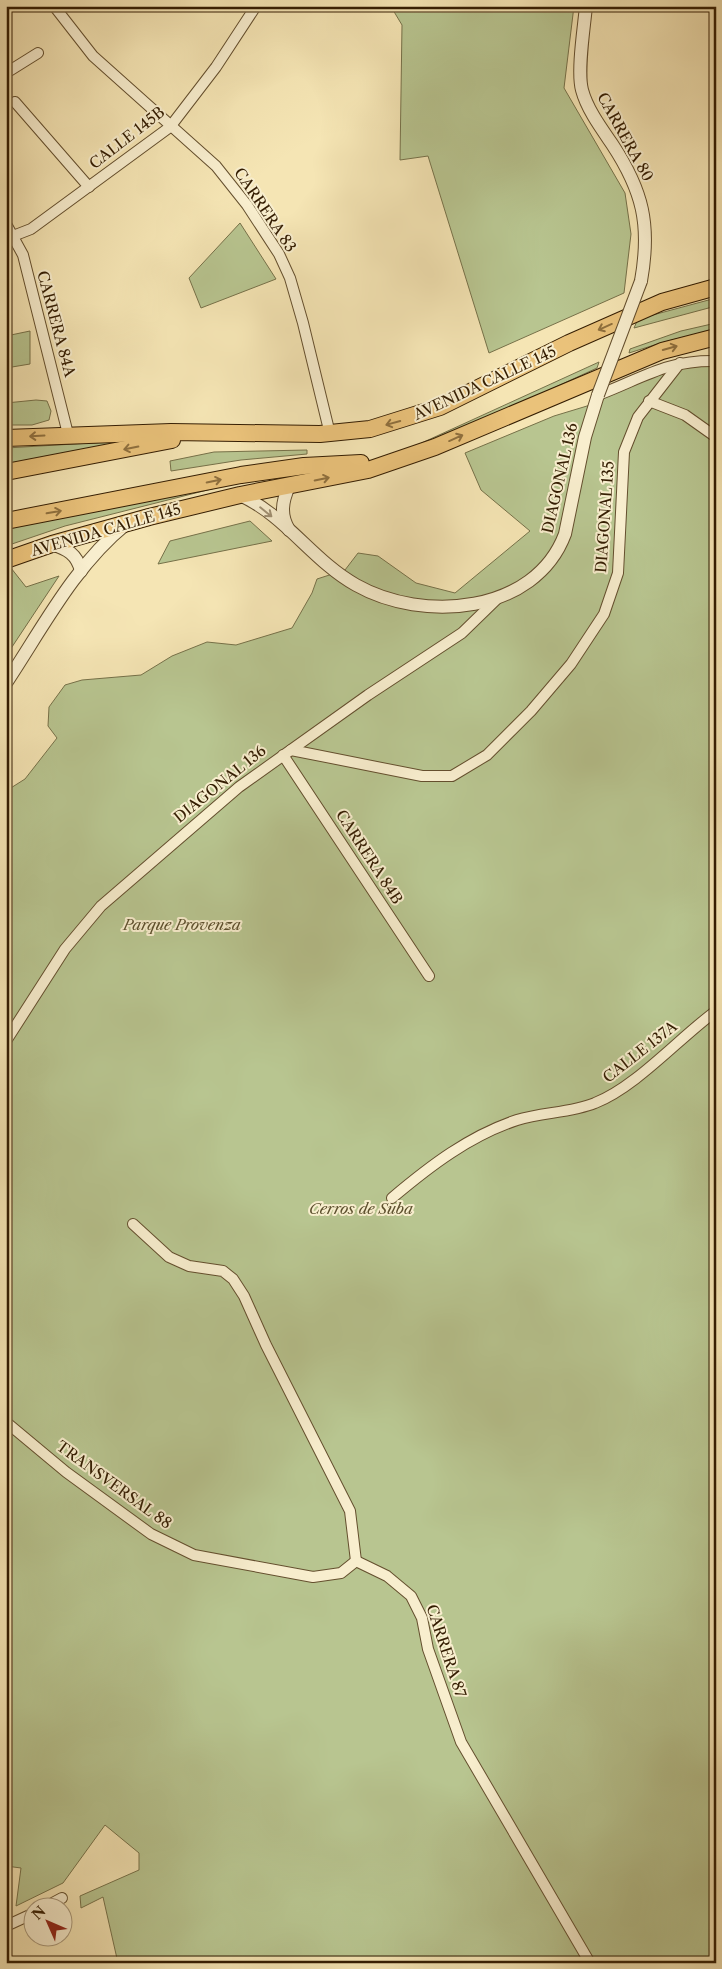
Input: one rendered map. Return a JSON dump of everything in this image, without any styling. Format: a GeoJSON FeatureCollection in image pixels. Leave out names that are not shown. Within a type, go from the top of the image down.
{"type":"FeatureCollection","features":[{"type":"Feature","properties":{"kind":"main road","name":"AVENIDA CALLE 145"},"geometry":{"type":"LineString","coordinates":[[6,438],[68,434],[330,434],[370,429],[405,420],[440,407],[569,343],[650,308],[716,287]]}},
{"type":"Feature","properties":{"kind":"main road","name":"AVENIDA CALLE 145"},"geometry":{"type":"LineString","coordinates":[[6,559],[130,522],[240,495],[368,470],[411,456],[662,350],[716,337]]}},
{"type":"Feature","properties":{"kind":"main road","name":"AVENIDA CALLE 145"},"geometry":{"type":"LineString","coordinates":[[6,472],[214,434]]}},
{"type":"Feature","properties":{"kind":"main road","name":"AVENIDA CALLE 145"},"geometry":{"type":"LineString","coordinates":[[6,521],[241,475],[304,466],[356,464],[411,456]]}},
{"type":"Feature","properties":{"kind":"street","name":"CARRERA 83"},"geometry":{"type":"LineString","coordinates":[[54,6],[92,56],[216,166],[247,205],[279,254],[290,278],[303,323],[330,434]]}},
{"type":"Feature","properties":{"kind":"street","name":"CALLE 145B"},"geometry":{"type":"LineString","coordinates":[[10,236],[31,229],[170,127],[216,67],[256,6]]}},
{"type":"Feature","properties":{"kind":"street","name":"CARRERA 80"},"geometry":{"type":"LineString","coordinates":[[586,6],[581,88],[600,126],[623,161],[641,200],[646,236],[641,281],[597,400]]}},
{"type":"Feature","properties":{"kind":"street"},"geometry":{"type":"LineString","coordinates":[[6,73],[38,53]]}},
{"type":"Feature","properties":{"kind":"street"},"geometry":{"type":"LineString","coordinates":[[15,102],[89,187]]}},
{"type":"Feature","properties":{"kind":"street","name":"CARRERA 84A"},"geometry":{"type":"LineString","coordinates":[[6,224],[10,236],[23,255],[68,434]]}},
{"type":"Feature","properties":{"kind":"street"},"geometry":{"type":"LineString","coordinates":[[597,400],[665,366],[680,362],[716,361]]}},
{"type":"Feature","properties":{"kind":"street","name":"DIAGONAL 135"},"geometry":{"type":"LineString","coordinates":[[287,752],[422,776],[452,776],[486,755],[531,711],[571,664],[604,614],[618,573],[624,452],[632,428],[649,401],[680,362]]}},
{"type":"Feature","properties":{"kind":"street","name":"DIAGONAL 136"},"geometry":{"type":"LineString","coordinates":[[240,495],[254,502],[334,571],[356,586],[376,595],[398,602],[424,606],[462,606],[498,598],[529,582],[551,561],[560,547],[565,534],[585,437],[597,400]]}},
{"type":"Feature","properties":{"kind":"street"},"geometry":{"type":"LineString","coordinates":[[649,401],[685,415],[716,437]]}},
{"type":"Feature","properties":{"kind":"street"},"geometry":{"type":"LineString","coordinates":[[288,486],[283,505],[283,515],[290,532]]}},
{"type":"Feature","properties":{"kind":"street"},"geometry":{"type":"LineString","coordinates":[[6,683],[81,571],[100,548],[130,522]]}},
{"type":"Feature","properties":{"kind":"street"},"geometry":{"type":"LineString","coordinates":[[52,544],[70,552],[79,562],[81,571]]}},
{"type":"Feature","properties":{"kind":"street","name":"DIAGONAL 136"},"geometry":{"type":"LineString","coordinates":[[6,1041],[65,950],[101,906],[239,787],[368,694],[462,634],[498,598]]}},
{"type":"Feature","properties":{"kind":"street","name":"CARRERA 84B"},"geometry":{"type":"LineString","coordinates":[[287,752],[429,976]]}},
{"type":"Feature","properties":{"kind":"street","name":"CALLE 137A"},"geometry":{"type":"LineString","coordinates":[[392,1198],[430,1166],[466,1143],[517,1120],[595,1103],[632,1080],[716,1011]]}},
{"type":"Feature","properties":{"kind":"street"},"geometry":{"type":"LineString","coordinates":[[133,1224],[169,1257],[189,1266],[223,1271],[233,1279],[244,1296],[266,1345],[350,1510],[356,1561]]}},
{"type":"Feature","properties":{"kind":"street","name":"TRANSVERSAL 88"},"geometry":{"type":"LineString","coordinates":[[6,1422],[66,1472],[151,1534],[194,1555],[313,1577],[341,1573],[356,1561]]}},
{"type":"Feature","properties":{"kind":"street","name":"CARRERA 87"},"geometry":{"type":"LineString","coordinates":[[356,1561],[387,1576],[411,1596],[422,1618],[428,1649],[461,1742],[590,1963]]}},
{"type":"Feature","properties":{"kind":"street"},"geometry":{"type":"LineString","coordinates":[[6,1926],[22,1919]]}},
{"type":"Feature","properties":{"kind":"green space"},"geometry":{"type":"Polygon","coordinates":[[[332,6],[574,6],[564,88],[625,193],[631,234],[624,293],[489,353],[428,156],[400,160],[402,25],[393,10],[332,6]]]}},
{"type":"Feature","properties":{"kind":"green space"},"geometry":{"type":"Polygon","coordinates":[[[240,223],[276,279],[201,308],[189,278],[240,223]]]}},
{"type":"Feature","properties":{"kind":"green space"},"geometry":{"type":"Polygon","coordinates":[[[716,298],[716,306],[634,328],[638,319],[716,298]]]}},
{"type":"Feature","properties":{"kind":"green space"},"geometry":{"type":"Polygon","coordinates":[[[716,323],[716,329],[629,353],[630,349],[681,331],[716,323]]]}},
{"type":"Feature","properties":{"kind":"green space"},"geometry":{"type":"Polygon","coordinates":[[[30,331],[30,364],[6,368],[6,336],[30,331]]]}},
{"type":"Feature","properties":{"kind":"green space","name":"Cerros de Suba"},"geometry":{"type":"Polygon","coordinates":[[[716,359],[716,1963],[118,1963],[103,1897],[81,1908],[80,1896],[139,1870],[139,1853],[105,1825],[63,1883],[36,1896],[22,1896],[22,1903],[16,1906],[21,1868],[6,1866],[6,791],[25,779],[57,738],[48,726],[49,707],[65,685],[82,680],[141,675],[172,656],[207,642],[236,645],[292,628],[312,593],[317,579],[345,570],[358,553],[378,556],[416,583],[455,593],[530,531],[481,490],[465,453],[554,416],[587,406],[647,378],[716,359]]]}},
{"type":"Feature","properties":{"kind":"green space"},"geometry":{"type":"Polygon","coordinates":[[[599,362],[597,368],[436,442],[415,446],[599,362]]]}},
{"type":"Feature","properties":{"kind":"green space"},"geometry":{"type":"Polygon","coordinates":[[[36,400],[47,401],[51,411],[49,420],[32,425],[6,425],[6,403],[36,400]]]}},
{"type":"Feature","properties":{"kind":"green space"},"geometry":{"type":"Polygon","coordinates":[[[126,441],[6,464],[6,448],[126,441]]]}},
{"type":"Feature","properties":{"kind":"green space"},"geometry":{"type":"Polygon","coordinates":[[[307,450],[307,454],[241,460],[171,471],[170,461],[214,452],[307,450]]]}},
{"type":"Feature","properties":{"kind":"green space"},"geometry":{"type":"Polygon","coordinates":[[[243,481],[65,526],[6,546],[6,527],[243,481]]]}},
{"type":"Feature","properties":{"kind":"green space"},"geometry":{"type":"Polygon","coordinates":[[[250,521],[272,541],[158,564],[170,541],[250,521]]]}},
{"type":"Feature","properties":{"kind":"green space"},"geometry":{"type":"Polygon","coordinates":[[[11,568],[26,587],[59,576],[6,656],[6,570],[11,568]]]}},
{"type":"Feature","properties":{"kind":"park label","name":"Parque Provenza"},"geometry":{"type":"Point","coordinates":[182,925]}}]}
